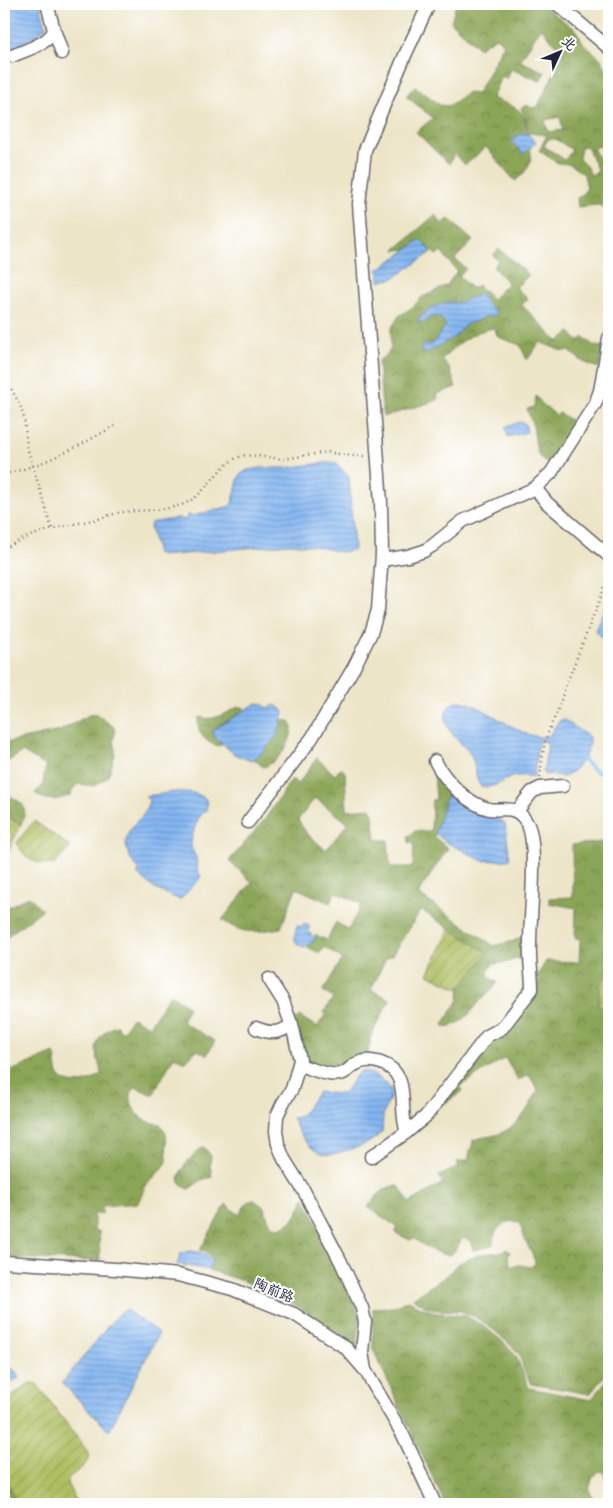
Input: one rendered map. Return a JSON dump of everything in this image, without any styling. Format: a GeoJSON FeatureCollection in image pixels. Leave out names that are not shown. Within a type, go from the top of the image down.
{"type":"FeatureCollection","features":[{"type":"Feature","properties":{"kind":"street"},"geometry":{"type":"LineString","coordinates":[[47,4],[62,53]]}},
{"type":"Feature","properties":{"kind":"street"},"geometry":{"type":"LineString","coordinates":[[248,822],[312,738],[354,667],[371,633],[378,610],[382,560],[381,503],[359,204],[365,150],[429,4]]}},
{"type":"Feature","properties":{"kind":"street"},"geometry":{"type":"LineString","coordinates":[[557,4],[609,48]]}},
{"type":"Feature","properties":{"kind":"street"},"geometry":{"type":"LineString","coordinates":[[12,56],[43,42],[50,37],[54,30]]}},
{"type":"Feature","properties":{"kind":"street"},"geometry":{"type":"LineString","coordinates":[[382,560],[408,556],[424,551],[463,521],[535,488],[551,473],[595,404],[600,391],[609,338]]}},
{"type":"Feature","properties":{"kind":"street"},"geometry":{"type":"LineString","coordinates":[[535,488],[547,503],[609,556]]}},
{"type":"Feature","properties":{"kind":"street"},"geometry":{"type":"LineString","coordinates":[[371,1156],[408,1132],[426,1116],[487,1036],[502,1028],[532,989],[530,954],[532,848],[528,825],[517,811],[510,809],[491,810],[476,803],[456,788],[435,761]]}},
{"type":"Feature","properties":{"kind":"street"},"geometry":{"type":"LineString","coordinates":[[517,811],[532,792],[539,789],[563,786]]}},
{"type":"Feature","properties":{"kind":"street"},"geometry":{"type":"LineString","coordinates":[[270,979],[281,995],[292,1024],[298,1048],[299,1065],[292,1089],[283,1103],[278,1116],[276,1131],[278,1144],[284,1159],[304,1191],[341,1262],[362,1308],[365,1322],[362,1352],[365,1370]]}},
{"type":"Feature","properties":{"kind":"street"},"geometry":{"type":"LineString","coordinates":[[256,1028],[274,1033],[292,1024]]}},
{"type":"Feature","properties":{"kind":"street"},"geometry":{"type":"LineString","coordinates":[[299,1065],[339,1075],[366,1060],[380,1062],[399,1078],[403,1118],[408,1132]]}},
{"type":"Feature","properties":{"kind":"street","name":"陶前路"},"geometry":{"type":"LineString","coordinates":[[4,1262],[178,1275],[216,1284],[294,1314],[340,1344],[365,1370],[402,1435],[435,1504]]}},
{"type":"Feature","properties":{"kind":"path"},"geometry":{"type":"LineString","coordinates":[[4,376],[22,411],[27,447],[52,529]]}},
{"type":"Feature","properties":{"kind":"path"},"geometry":{"type":"LineString","coordinates":[[4,474],[33,466],[94,438],[118,424]]}},
{"type":"Feature","properties":{"kind":"path"},"geometry":{"type":"LineString","coordinates":[[4,549],[20,540],[52,529],[116,513],[142,512],[186,503],[200,495],[222,468],[230,460],[238,456],[294,458],[327,452],[351,456],[377,454]]}},
{"type":"Feature","properties":{"kind":"path"},"geometry":{"type":"LineString","coordinates":[[539,789],[543,755],[549,729],[559,709],[563,693],[609,576]]}},
{"type":"Feature","properties":{"kind":"green space"},"geometry":{"type":"Polygon","coordinates":[[[456,4],[540,4],[575,29],[584,44],[601,59],[609,73],[609,144],[593,148],[609,177],[609,215],[603,206],[578,207],[577,198],[587,188],[584,174],[569,164],[558,163],[539,151],[547,135],[529,133],[525,116],[521,108],[526,105],[533,108],[538,106],[563,54],[541,27],[520,61],[545,72],[540,81],[511,69],[507,78],[501,76],[492,98],[511,105],[522,114],[525,120],[528,134],[525,133],[524,154],[530,148],[531,158],[526,171],[515,181],[486,147],[465,165],[454,154],[449,164],[416,132],[433,118],[406,96],[415,86],[440,105],[448,106],[467,93],[477,94],[504,44],[496,37],[479,48],[451,22],[456,4]],[[560,117],[545,120],[548,132],[563,130],[560,117]],[[548,139],[544,146],[565,160],[572,150],[556,139],[548,139]],[[587,146],[581,147],[579,159],[587,167],[591,175],[598,172],[587,146]]]}},
{"type":"Feature","properties":{"kind":"green space"},"geometry":{"type":"Polygon","coordinates":[[[435,215],[442,224],[449,219],[473,241],[455,259],[466,269],[459,276],[472,289],[478,285],[492,299],[508,283],[493,267],[498,261],[493,255],[499,249],[529,275],[516,287],[528,299],[522,305],[558,342],[570,332],[578,341],[584,337],[594,346],[603,347],[599,368],[583,362],[569,351],[562,351],[540,342],[527,360],[520,345],[498,337],[494,328],[479,332],[465,339],[442,360],[449,368],[456,387],[437,394],[438,400],[383,417],[378,361],[387,355],[391,348],[391,329],[399,316],[413,307],[421,298],[447,285],[457,271],[441,252],[436,255],[420,240],[407,249],[395,250],[435,215]]]}},
{"type":"Feature","properties":{"kind":"green space"},"geometry":{"type":"Polygon","coordinates":[[[536,396],[542,404],[557,416],[559,413],[580,426],[549,465],[540,457],[537,451],[533,426],[527,409],[534,407],[536,396]]]}},
{"type":"Feature","properties":{"kind":"green space"},"geometry":{"type":"Polygon","coordinates":[[[238,707],[243,707],[246,710],[216,727],[213,735],[222,744],[218,746],[213,744],[202,736],[198,727],[199,717],[214,718],[238,707]]]}},
{"type":"Feature","properties":{"kind":"green space"},"geometry":{"type":"Polygon","coordinates":[[[96,714],[114,727],[115,755],[108,776],[95,786],[78,784],[72,790],[71,795],[57,799],[48,799],[35,793],[42,787],[46,766],[22,752],[4,764],[4,743],[60,731],[89,715],[96,714]]]}},
{"type":"Feature","properties":{"kind":"green space"},"geometry":{"type":"Polygon","coordinates":[[[281,719],[289,721],[292,725],[290,738],[284,751],[274,761],[263,767],[254,759],[272,742],[281,719]]]}},
{"type":"Feature","properties":{"kind":"green space"},"geometry":{"type":"Polygon","coordinates":[[[317,758],[335,775],[341,768],[345,772],[347,810],[371,808],[376,840],[388,840],[390,867],[413,867],[414,843],[409,843],[408,837],[415,831],[431,831],[432,800],[436,799],[434,774],[437,771],[453,791],[446,797],[434,837],[448,848],[418,894],[494,946],[514,941],[527,934],[526,959],[519,958],[493,964],[488,972],[489,977],[498,983],[466,1018],[457,1024],[445,1027],[443,1024],[459,1000],[460,987],[487,953],[421,910],[392,955],[386,958],[371,990],[390,999],[370,1038],[368,1052],[371,1058],[340,1071],[302,1063],[295,1020],[299,1016],[317,1027],[326,1014],[324,1012],[333,998],[323,991],[342,959],[325,947],[320,953],[307,947],[314,941],[315,935],[327,940],[336,922],[348,930],[362,904],[335,892],[330,903],[296,888],[281,928],[250,932],[238,929],[222,920],[252,882],[229,861],[265,819],[292,779],[298,784],[317,758]],[[315,798],[298,820],[307,834],[326,850],[348,823],[315,798]]]}},
{"type":"Feature","properties":{"kind":"green space"},"geometry":{"type":"Polygon","coordinates":[[[4,793],[19,801],[24,807],[25,812],[21,824],[4,816],[4,793]]]}},
{"type":"Feature","properties":{"kind":"green space"},"geometry":{"type":"Polygon","coordinates":[[[4,816],[21,824],[8,852],[4,850],[4,816]]]}},
{"type":"Feature","properties":{"kind":"green space"},"geometry":{"type":"Polygon","coordinates":[[[34,821],[71,847],[55,864],[43,864],[32,860],[23,853],[17,842],[34,821]]]}},
{"type":"Feature","properties":{"kind":"green space"},"geometry":{"type":"Polygon","coordinates":[[[604,842],[609,845],[609,972],[601,983],[598,1004],[609,1012],[609,1370],[590,1394],[531,1384],[519,1353],[494,1330],[475,1317],[461,1311],[438,1310],[425,1306],[413,1298],[448,1275],[457,1264],[481,1254],[500,1252],[507,1249],[510,1252],[508,1257],[511,1266],[530,1267],[535,1264],[520,1223],[510,1221],[501,1226],[495,1234],[491,1246],[473,1250],[470,1240],[464,1238],[453,1253],[447,1255],[431,1250],[414,1238],[410,1240],[395,1233],[397,1227],[368,1207],[381,1192],[389,1187],[399,1186],[409,1203],[443,1183],[439,1176],[459,1167],[457,1162],[469,1160],[473,1140],[506,1131],[527,1110],[538,1090],[529,1075],[518,1080],[505,1058],[460,1086],[463,1091],[435,1110],[488,1039],[537,989],[538,975],[546,961],[579,962],[580,938],[575,938],[576,908],[549,903],[549,898],[573,897],[572,845],[604,842]]]}},
{"type":"Feature","properties":{"kind":"green space"},"geometry":{"type":"Polygon","coordinates":[[[29,896],[42,910],[10,934],[4,942],[4,909],[29,896]]]}},
{"type":"Feature","properties":{"kind":"green space"},"geometry":{"type":"Polygon","coordinates":[[[450,929],[488,953],[460,987],[454,987],[428,974],[450,929]]]}},
{"type":"Feature","properties":{"kind":"green space"},"geometry":{"type":"Polygon","coordinates":[[[609,972],[609,1012],[598,1004],[601,983],[609,972]]]}},
{"type":"Feature","properties":{"kind":"green space"},"geometry":{"type":"Polygon","coordinates":[[[170,994],[188,1006],[182,1022],[215,1041],[207,1055],[197,1050],[185,1062],[174,1056],[153,1095],[135,1087],[132,1091],[132,1105],[137,1114],[147,1121],[160,1124],[166,1133],[166,1164],[145,1187],[138,1203],[102,1206],[102,1214],[94,1214],[94,1231],[99,1231],[100,1261],[4,1258],[4,1074],[54,1053],[57,1072],[64,1081],[81,1083],[92,1080],[101,1074],[96,1045],[103,1034],[117,1026],[123,1032],[132,1017],[149,1026],[170,994]]]}},
{"type":"Feature","properties":{"kind":"green space"},"geometry":{"type":"Polygon","coordinates":[[[204,1147],[211,1156],[212,1177],[201,1180],[189,1189],[182,1185],[179,1180],[180,1175],[187,1163],[204,1147]]]}},
{"type":"Feature","properties":{"kind":"green space"},"geometry":{"type":"Polygon","coordinates":[[[304,1198],[344,1275],[360,1316],[356,1353],[328,1327],[294,1304],[249,1283],[209,1270],[212,1259],[207,1252],[200,1250],[226,1204],[239,1215],[247,1204],[254,1200],[265,1208],[270,1223],[279,1228],[289,1224],[298,1213],[304,1198]]]}},
{"type":"Feature","properties":{"kind":"green space"},"geometry":{"type":"Polygon","coordinates":[[[409,1300],[436,1313],[466,1316],[482,1325],[501,1340],[516,1356],[529,1388],[591,1400],[609,1377],[609,1476],[606,1480],[603,1472],[599,1471],[592,1479],[589,1491],[594,1498],[603,1504],[445,1504],[373,1349],[373,1308],[393,1307],[409,1300]]]}},
{"type":"Feature","properties":{"kind":"green space"},"geometry":{"type":"Polygon","coordinates":[[[30,1383],[37,1384],[88,1452],[85,1464],[68,1479],[68,1485],[77,1504],[17,1504],[9,1485],[4,1485],[4,1401],[30,1383]]]}},
{"type":"Feature","properties":{"kind":"green space"},"geometry":{"type":"Polygon","coordinates":[[[4,1485],[9,1485],[17,1504],[4,1504],[4,1485]]]}},
{"type":"Feature","properties":{"kind":"water"},"geometry":{"type":"Polygon","coordinates":[[[4,4],[40,4],[46,27],[35,36],[4,52],[4,4]]]}},
{"type":"Feature","properties":{"kind":"water"},"geometry":{"type":"Polygon","coordinates":[[[522,133],[528,134],[536,142],[524,154],[511,141],[522,133]]]}},
{"type":"Feature","properties":{"kind":"water"},"geometry":{"type":"Polygon","coordinates":[[[420,240],[432,252],[394,278],[380,282],[378,270],[420,240]]]}},
{"type":"Feature","properties":{"kind":"water"},"geometry":{"type":"Polygon","coordinates":[[[479,294],[497,315],[485,317],[464,326],[456,336],[427,353],[422,352],[423,345],[433,344],[446,325],[441,318],[435,316],[422,323],[418,323],[419,318],[431,308],[449,302],[459,303],[479,294]]]}},
{"type":"Feature","properties":{"kind":"water"},"geometry":{"type":"Polygon","coordinates":[[[520,422],[525,424],[527,432],[508,437],[505,427],[520,422]]]}},
{"type":"Feature","properties":{"kind":"water"},"geometry":{"type":"Polygon","coordinates":[[[331,462],[338,465],[349,477],[354,550],[340,552],[314,546],[290,544],[161,556],[157,554],[150,527],[151,523],[179,518],[186,520],[187,515],[193,516],[230,506],[238,480],[241,474],[247,470],[286,468],[331,462]]]}},
{"type":"Feature","properties":{"kind":"water"},"geometry":{"type":"Polygon","coordinates":[[[609,599],[609,639],[600,636],[595,629],[609,599]]]}},
{"type":"Feature","properties":{"kind":"water"},"geometry":{"type":"Polygon","coordinates":[[[461,701],[482,709],[518,729],[540,737],[549,736],[558,722],[563,719],[589,737],[585,755],[574,770],[564,777],[550,774],[545,775],[543,772],[548,744],[542,740],[538,743],[534,777],[516,776],[489,787],[480,786],[471,755],[447,726],[445,716],[448,708],[455,702],[461,701]]]}},
{"type":"Feature","properties":{"kind":"water"},"geometry":{"type":"Polygon","coordinates":[[[259,703],[269,708],[275,705],[283,710],[284,713],[277,736],[262,753],[251,761],[234,754],[213,735],[213,730],[259,703]]]}},
{"type":"Feature","properties":{"kind":"water"},"geometry":{"type":"Polygon","coordinates":[[[174,792],[195,793],[206,799],[207,804],[206,810],[195,825],[191,844],[201,877],[180,900],[155,889],[137,874],[140,870],[133,863],[126,844],[130,830],[147,806],[149,800],[145,796],[174,792]]]}},
{"type":"Feature","properties":{"kind":"water"},"geometry":{"type":"Polygon","coordinates":[[[448,795],[505,823],[510,859],[483,861],[446,842],[435,833],[448,795]]]}},
{"type":"Feature","properties":{"kind":"water"},"geometry":{"type":"Polygon","coordinates":[[[304,923],[310,927],[308,931],[315,939],[306,948],[297,944],[294,938],[297,925],[300,927],[304,923]]]}},
{"type":"Feature","properties":{"kind":"water"},"geometry":{"type":"Polygon","coordinates":[[[361,1071],[378,1077],[391,1089],[390,1098],[383,1114],[382,1132],[369,1142],[331,1155],[316,1151],[306,1142],[292,1118],[301,1116],[318,1092],[342,1094],[361,1071]]]}},
{"type":"Feature","properties":{"kind":"water"},"geometry":{"type":"Polygon","coordinates":[[[190,1251],[208,1256],[212,1261],[209,1270],[177,1264],[181,1253],[190,1251]]]}},
{"type":"Feature","properties":{"kind":"water"},"geometry":{"type":"Polygon","coordinates":[[[126,1310],[159,1333],[109,1431],[62,1383],[118,1314],[126,1310]]]}},
{"type":"Feature","properties":{"kind":"water"},"geometry":{"type":"Polygon","coordinates":[[[4,1363],[16,1372],[19,1378],[4,1389],[4,1363]]]}},
{"type":"Feature","properties":{"kind":"waterway"},"geometry":{"type":"LineString","coordinates":[[580,757],[594,770],[609,778]]}}]}
